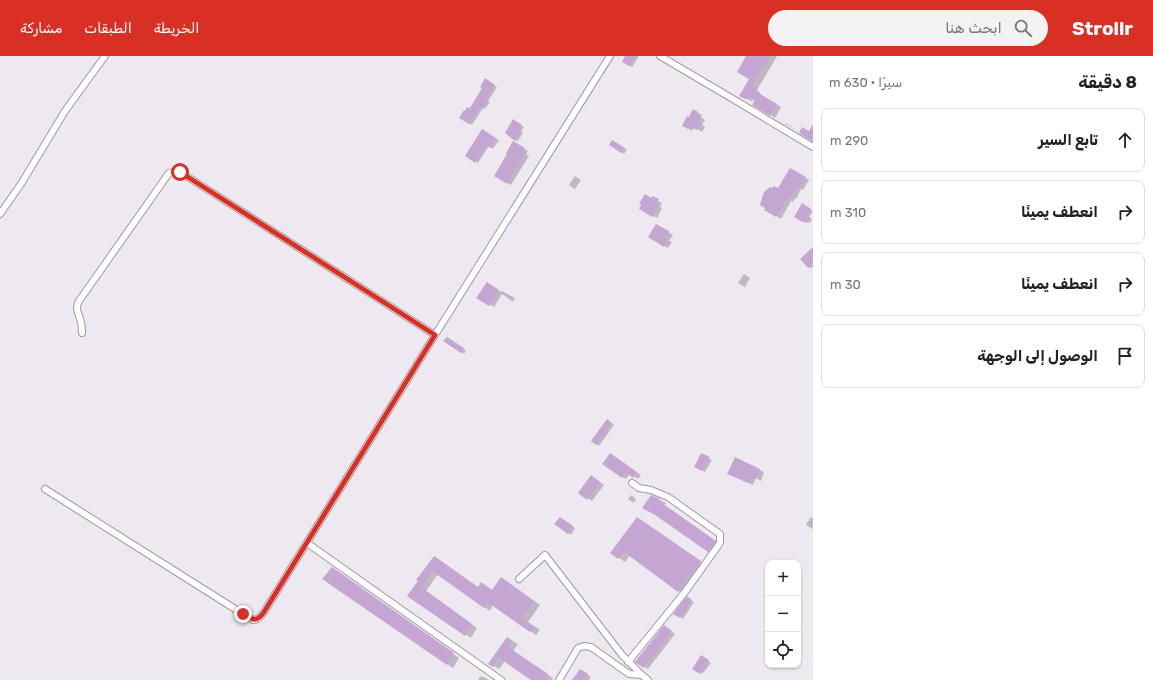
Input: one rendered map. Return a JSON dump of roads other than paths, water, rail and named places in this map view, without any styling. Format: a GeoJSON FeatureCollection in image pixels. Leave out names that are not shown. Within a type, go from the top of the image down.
{"type":"FeatureCollection","features":[{"type":"Feature","properties":{"kind":"street"},"geometry":{"type":"LineString","coordinates":[[0,214],[21,184],[65,111],[105,56]]}},
{"type":"Feature","properties":{"kind":"street"},"geometry":{"type":"LineString","coordinates":[[45,489],[253,620],[260,618],[610,56]]}},
{"type":"Feature","properties":{"kind":"street"},"geometry":{"type":"LineString","coordinates":[[660,56],[813,147]]}},
{"type":"Feature","properties":{"kind":"street"},"geometry":{"type":"LineString","coordinates":[[82,333],[81,322],[77,312],[77,305],[79,301],[169,173],[176,171],[180,172],[435,335]]}},
{"type":"Feature","properties":{"kind":"street"},"geometry":{"type":"LineString","coordinates":[[628,662],[685,592],[720,542],[720,534],[668,497],[651,490],[639,488],[632,483]]}},
{"type":"Feature","properties":{"kind":"street"},"geometry":{"type":"LineString","coordinates":[[307,543],[501,680]]}},
{"type":"Feature","properties":{"kind":"street"},"geometry":{"type":"LineString","coordinates":[[519,579],[545,555],[622,655],[648,680]]}},
{"type":"Feature","properties":{"kind":"street"},"geometry":{"type":"LineString","coordinates":[[559,680],[578,648],[584,646],[591,647],[629,674],[642,675]]}}]}
